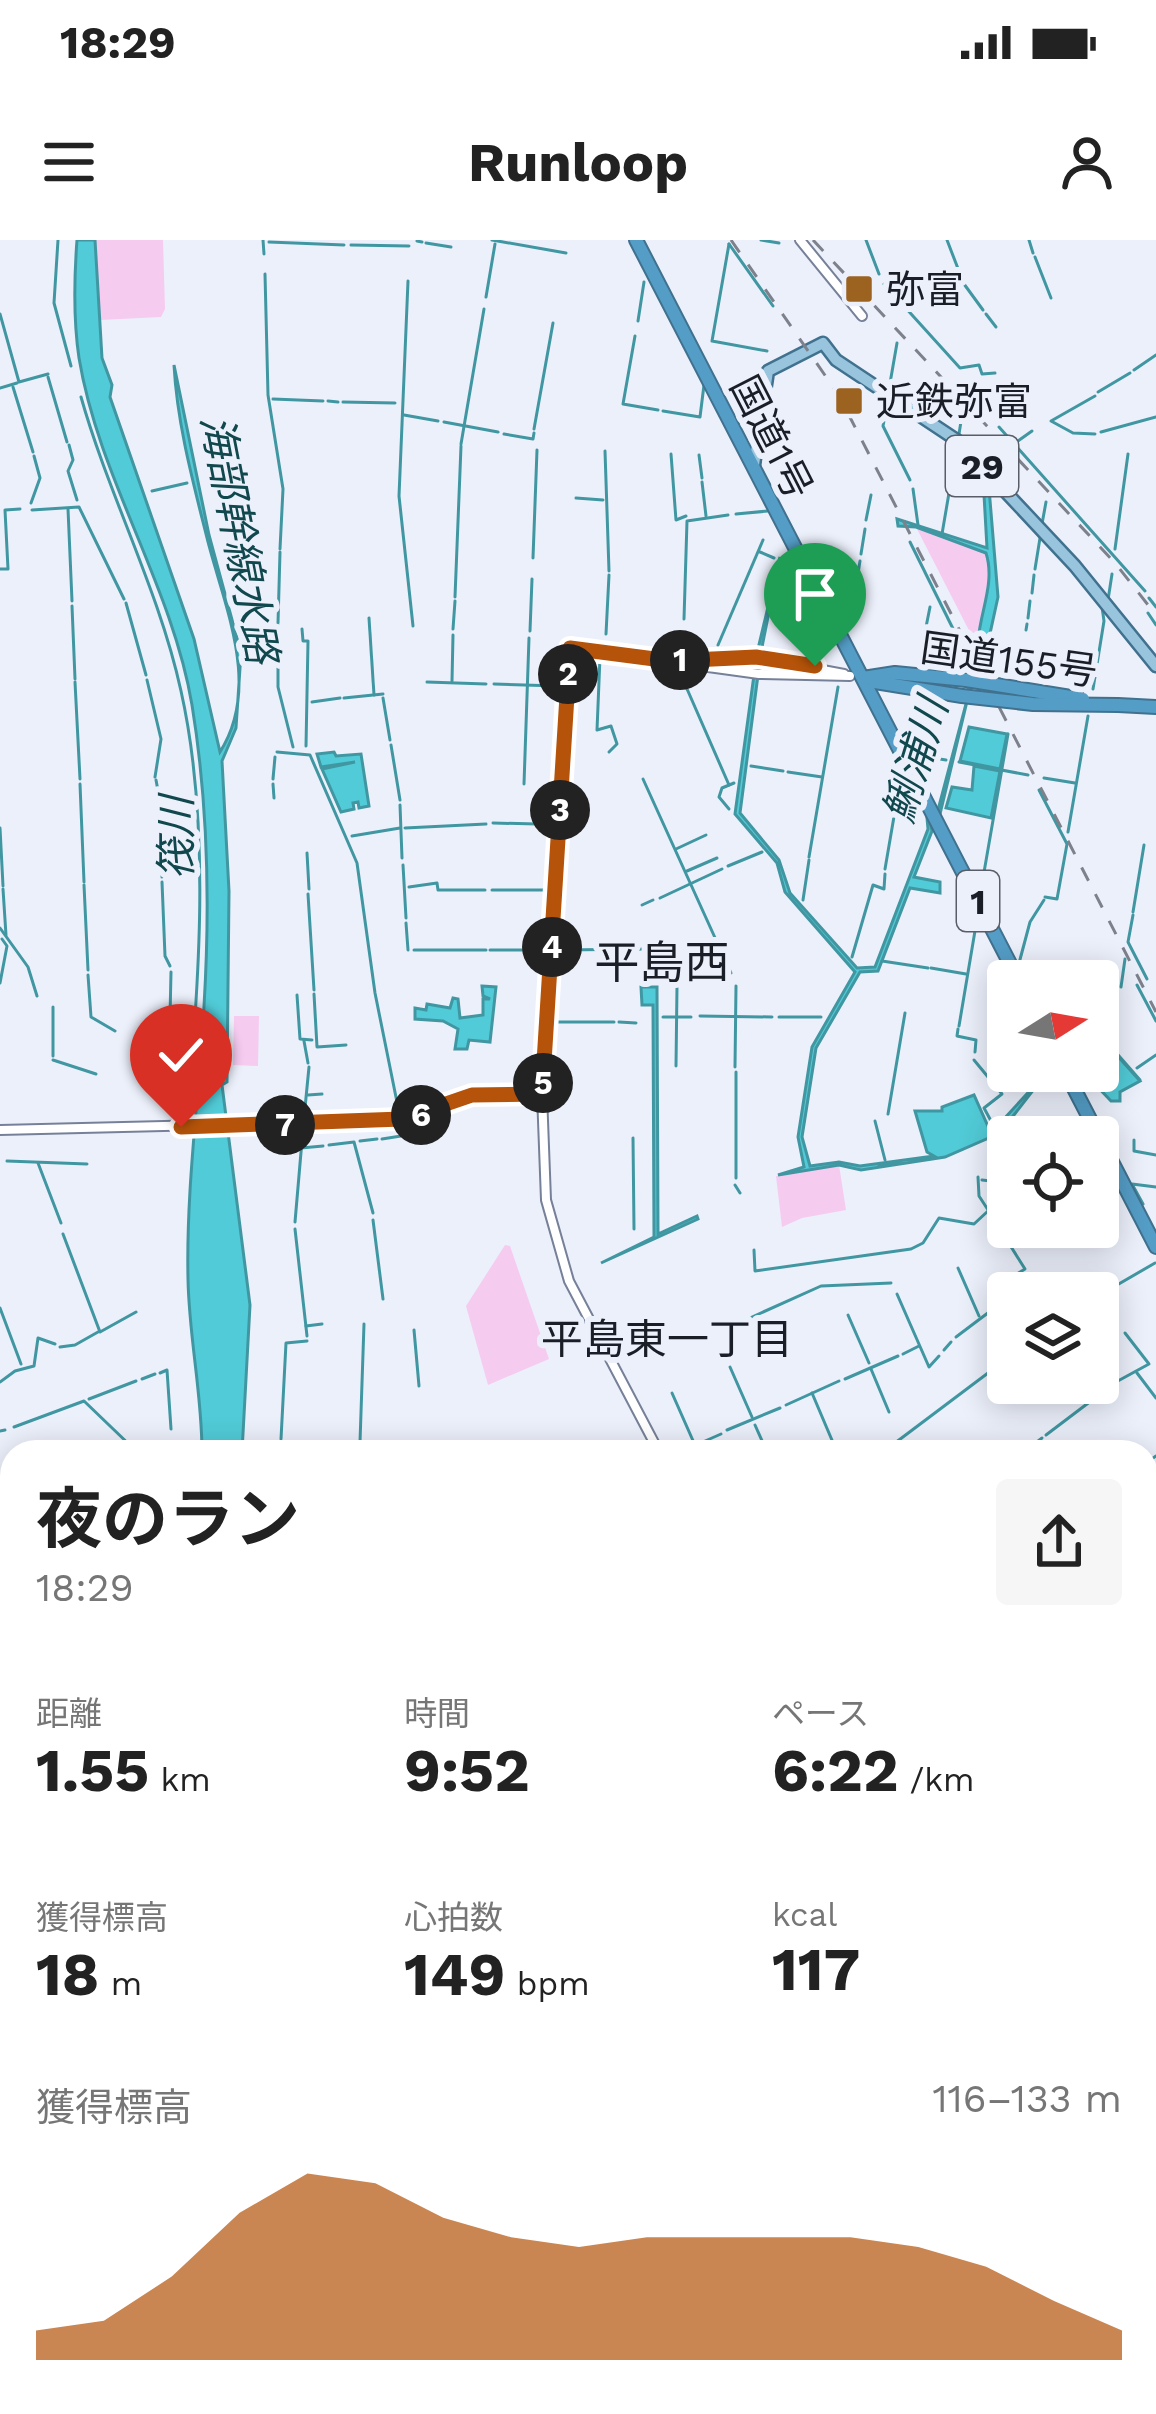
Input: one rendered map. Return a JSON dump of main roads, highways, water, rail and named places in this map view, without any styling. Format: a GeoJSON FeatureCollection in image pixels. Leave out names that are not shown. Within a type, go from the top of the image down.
{"type":"FeatureCollection","features":[{"type":"Feature","properties":{"kind":"highway","name":"国道1号"},"geometry":{"type":"LineString","coordinates":[[636,240],[754,465],[856,677],[1008,960]]}},
{"type":"Feature","properties":{"kind":"highway","name":"国道155号"},"geometry":{"type":"LineString","coordinates":[[856,677],[902,674],[1118,705]]}},
{"type":"Feature","properties":{"kind":"highway","name":"国道155号"},"geometry":{"type":"LineString","coordinates":[[856,677],[915,690],[1033,704],[1156,707]]}},
{"type":"Feature","properties":{"kind":"highway"},"geometry":{"type":"LineString","coordinates":[[1076,1092],[1156,1247]]}},
{"type":"Feature","properties":{"kind":"main road"},"geometry":{"type":"LineString","coordinates":[[800,240],[862,316]]}},
{"type":"Feature","properties":{"kind":"main road","name":"29"},"geometry":{"type":"LineString","coordinates":[[754,465],[768,371],[824,343],[836,360],[958,441],[1074,565],[1156,666]]}},
{"type":"Feature","properties":{"kind":"main road"},"geometry":{"type":"LineString","coordinates":[[653,1440],[576,1295],[554,1240],[543,1175],[542,1094],[570,648],[756,673],[856,677]]}},
{"type":"Feature","properties":{"kind":"main road"},"geometry":{"type":"LineString","coordinates":[[670,661],[758,657],[856,677]]}},
{"type":"Feature","properties":{"kind":"main road"},"geometry":{"type":"LineString","coordinates":[[0,1130],[400,1119],[472,1095],[542,1094]]}},
{"type":"Feature","properties":{"kind":"water"},"geometry":{"type":"Polygon","coordinates":[[[77,240],[95,240],[102,358],[112,385],[110,397],[194,639],[220,752],[238,702],[236,728],[222,761],[229,891],[227,1082],[222,1085],[250,1305],[243,1440],[201,1440],[189,1301],[189,1211],[207,931],[204,817],[192,705],[169,617],[89,403],[79,358],[77,240]]]}},
{"type":"Feature","properties":{"kind":"water"},"geometry":{"type":"Polygon","coordinates":[[[174,365],[209,535],[241,653],[238,694],[236,646],[186,452],[174,365]]]}},
{"type":"Feature","properties":{"kind":"water"},"geometry":{"type":"Polygon","coordinates":[[[988,476],[998,597],[984,661],[975,668],[940,814],[930,821],[932,831],[914,877],[940,882],[940,893],[910,888],[878,971],[860,972],[816,1048],[802,1137],[810,1166],[839,1162],[860,1166],[934,1156],[927,1152],[915,1111],[942,1111],[974,1095],[987,1124],[987,1139],[945,1157],[861,1170],[839,1165],[778,1175],[804,1167],[798,1137],[812,1047],[855,972],[785,892],[777,863],[735,814],[757,653],[780,557],[761,652],[740,813],[779,860],[790,893],[857,968],[875,967],[928,829],[927,818],[938,810],[966,704],[971,665],[981,658],[979,635],[989,581],[986,553],[916,527],[898,526],[897,519],[987,548],[983,477],[988,476]]]}},
{"type":"Feature","properties":{"kind":"water"},"geometry":{"type":"Polygon","coordinates":[[[969,727],[1007,734],[1000,769],[960,761],[969,727]]]}},
{"type":"Feature","properties":{"kind":"water"},"geometry":{"type":"Polygon","coordinates":[[[334,752],[336,756],[361,754],[369,806],[359,808],[358,802],[353,803],[354,809],[341,812],[322,769],[355,762],[321,767],[317,754],[334,752]]]}},
{"type":"Feature","properties":{"kind":"water"},"geometry":{"type":"Polygon","coordinates":[[[974,766],[1000,771],[991,818],[946,808],[952,787],[972,790],[974,766]]]}},
{"type":"Feature","properties":{"kind":"water"},"geometry":{"type":"Polygon","coordinates":[[[482,986],[496,987],[490,1042],[469,1040],[467,1049],[455,1049],[458,1029],[443,1021],[415,1019],[415,1008],[426,1010],[427,1004],[450,1008],[453,998],[458,999],[460,1018],[483,1015],[483,999],[490,999],[483,996],[482,986]]]}},
{"type":"Feature","properties":{"kind":"water"},"geometry":{"type":"Polygon","coordinates":[[[641,987],[657,987],[658,1234],[698,1219],[601,1263],[654,1237],[653,1005],[642,1005],[641,987]]]}},
{"type":"Feature","properties":{"kind":"water"},"geometry":{"type":"Polygon","coordinates":[[[1119,1058],[1140,1081],[1120,1092],[1120,1101],[1111,1101],[1102,1092],[1119,1092],[1119,1058]]]}},
{"type":"Feature","properties":{"kind":"water"},"geometry":{"type":"Polygon","coordinates":[[[1029,1092],[1013,1116],[1007,1116],[1029,1092]]]}},
{"type":"Feature","properties":{"kind":"waterway"},"geometry":{"type":"LineString","coordinates":[[58,240],[54,303],[71,366]]}},
{"type":"Feature","properties":{"kind":"waterway"},"geometry":{"type":"LineString","coordinates":[[263,240],[264,254]]}},
{"type":"Feature","properties":{"kind":"waterway"},"geometry":{"type":"LineString","coordinates":[[492,240],[566,253]]}},
{"type":"Feature","properties":{"kind":"waterway"},"geometry":{"type":"LineString","coordinates":[[761,240],[779,243]]}},
{"type":"Feature","properties":{"kind":"waterway"},"geometry":{"type":"LineString","coordinates":[[866,240],[879,274]]}},
{"type":"Feature","properties":{"kind":"waterway"},"geometry":{"type":"LineString","coordinates":[[947,240],[962,279]]}},
{"type":"Feature","properties":{"kind":"waterway"},"geometry":{"type":"LineString","coordinates":[[1029,240],[1033,253]]}},
{"type":"Feature","properties":{"kind":"waterway"},"geometry":{"type":"LineString","coordinates":[[417,241],[422,242]]}},
{"type":"Feature","properties":{"kind":"waterway"},"geometry":{"type":"LineString","coordinates":[[269,242],[344,245]]}},
{"type":"Feature","properties":{"kind":"waterway"},"geometry":{"type":"LineString","coordinates":[[426,243],[451,247]]}},
{"type":"Feature","properties":{"kind":"waterway"},"geometry":{"type":"LineString","coordinates":[[486,297],[495,244]]}},
{"type":"Feature","properties":{"kind":"waterway"},"geometry":{"type":"LineString","coordinates":[[729,244],[712,341],[767,351]]}},
{"type":"Feature","properties":{"kind":"waterway"},"geometry":{"type":"LineString","coordinates":[[729,244],[773,306]]}},
{"type":"Feature","properties":{"kind":"waterway"},"geometry":{"type":"LineString","coordinates":[[351,245],[409,246]]}},
{"type":"Feature","properties":{"kind":"waterway"},"geometry":{"type":"LineString","coordinates":[[1035,257],[1051,298]]}},
{"type":"Feature","properties":{"kind":"waterway","name":"海部幹線水路"},"geometry":{"type":"LineString","coordinates":[[265,274],[268,395],[283,489],[280,549]]}},
{"type":"Feature","properties":{"kind":"waterway"},"geometry":{"type":"LineString","coordinates":[[408,281],[399,496],[413,626]]}},
{"type":"Feature","properties":{"kind":"waterway"},"geometry":{"type":"LineString","coordinates":[[638,321],[644,282]]}},
{"type":"Feature","properties":{"kind":"waterway"},"geometry":{"type":"LineString","coordinates":[[884,284],[960,368],[979,365],[982,374],[995,373]]}},
{"type":"Feature","properties":{"kind":"waterway"},"geometry":{"type":"LineString","coordinates":[[964,284],[983,310]]}},
{"type":"Feature","properties":{"kind":"waterway"},"geometry":{"type":"LineString","coordinates":[[461,444],[484,309]]}},
{"type":"Feature","properties":{"kind":"waterway"},"geometry":{"type":"LineString","coordinates":[[0,314],[19,382],[48,374]]}},
{"type":"Feature","properties":{"kind":"waterway"},"geometry":{"type":"LineString","coordinates":[[986,314],[996,327]]}},
{"type":"Feature","properties":{"kind":"waterway"},"geometry":{"type":"LineString","coordinates":[[534,429],[553,323]]}},
{"type":"Feature","properties":{"kind":"waterway"},"geometry":{"type":"LineString","coordinates":[[635,336],[623,404],[658,410]]}},
{"type":"Feature","properties":{"kind":"waterway"},"geometry":{"type":"LineString","coordinates":[[889,389],[897,343]]}},
{"type":"Feature","properties":{"kind":"waterway"},"geometry":{"type":"LineString","coordinates":[[1134,370],[1156,355]]}},
{"type":"Feature","properties":{"kind":"waterway"},"geometry":{"type":"LineString","coordinates":[[1098,392],[1130,373]]}},
{"type":"Feature","properties":{"kind":"waterway"},"geometry":{"type":"LineString","coordinates":[[48,377],[67,442]]}},
{"type":"Feature","properties":{"kind":"waterway"},"geometry":{"type":"LineString","coordinates":[[0,388],[17,383]]}},
{"type":"Feature","properties":{"kind":"waterway"},"geometry":{"type":"LineString","coordinates":[[663,411],[700,417],[704,385]]}},
{"type":"Feature","properties":{"kind":"waterway"},"geometry":{"type":"LineString","coordinates":[[13,387],[33,452]]}},
{"type":"Feature","properties":{"kind":"waterway"},"geometry":{"type":"LineString","coordinates":[[1095,396],[1051,421],[1073,433],[1095,434]]}},
{"type":"Feature","properties":{"kind":"waterway","name":"筏川"},"geometry":{"type":"LineString","coordinates":[[81,397],[172,653],[190,742],[200,905],[187,1120]]}},
{"type":"Feature","properties":{"kind":"waterway"},"geometry":{"type":"LineString","coordinates":[[273,399],[323,401]]}},
{"type":"Feature","properties":{"kind":"waterway"},"geometry":{"type":"LineString","coordinates":[[888,400],[883,426],[910,480]]}},
{"type":"Feature","properties":{"kind":"waterway"},"geometry":{"type":"LineString","coordinates":[[328,401],[338,402]]}},
{"type":"Feature","properties":{"kind":"waterway"},"geometry":{"type":"LineString","coordinates":[[343,402],[395,403]]}},
{"type":"Feature","properties":{"kind":"waterway"},"geometry":{"type":"LineString","coordinates":[[404,415],[438,421]]}},
{"type":"Feature","properties":{"kind":"waterway"},"geometry":{"type":"LineString","coordinates":[[959,434],[962,415]]}},
{"type":"Feature","properties":{"kind":"waterway"},"geometry":{"type":"LineString","coordinates":[[1101,432],[1156,417]]}},
{"type":"Feature","properties":{"kind":"waterway"},"geometry":{"type":"LineString","coordinates":[[444,422],[498,432]]}},
{"type":"Feature","properties":{"kind":"waterway"},"geometry":{"type":"LineString","coordinates":[[999,427],[1145,591]]}},
{"type":"Feature","properties":{"kind":"waterway"},"geometry":{"type":"LineString","coordinates":[[1015,443],[1032,431]]}},
{"type":"Feature","properties":{"kind":"waterway"},"geometry":{"type":"LineString","coordinates":[[504,434],[533,439],[534,433]]}},
{"type":"Feature","properties":{"kind":"waterway"},"geometry":{"type":"LineString","coordinates":[[69,445],[73,460],[68,471],[77,500]]}},
{"type":"Feature","properties":{"kind":"waterway"},"geometry":{"type":"LineString","coordinates":[[455,597],[461,446]]}},
{"type":"Feature","properties":{"kind":"waterway"},"geometry":{"type":"LineString","coordinates":[[942,534],[957,446]]}},
{"type":"Feature","properties":{"kind":"waterway"},"geometry":{"type":"LineString","coordinates":[[533,558],[537,450]]}},
{"type":"Feature","properties":{"kind":"waterway"},"geometry":{"type":"LineString","coordinates":[[605,451],[609,571]]}},
{"type":"Feature","properties":{"kind":"waterway"},"geometry":{"type":"LineString","coordinates":[[671,454],[676,520],[686,516]]}},
{"type":"Feature","properties":{"kind":"waterway"},"geometry":{"type":"LineString","coordinates":[[1115,549],[1128,454]]}},
{"type":"Feature","properties":{"kind":"waterway"},"geometry":{"type":"LineString","coordinates":[[699,455],[702,478]]}},
{"type":"Feature","properties":{"kind":"waterway"},"geometry":{"type":"LineString","coordinates":[[31,503],[40,478],[34,456]]}},
{"type":"Feature","properties":{"kind":"waterway"},"geometry":{"type":"LineString","coordinates":[[702,482],[706,516]]}},
{"type":"Feature","properties":{"kind":"waterway","name":"海部幹線水路"},"geometry":{"type":"LineString","coordinates":[[152,491],[187,483]]}},
{"type":"Feature","properties":{"kind":"waterway"},"geometry":{"type":"LineString","coordinates":[[913,489],[918,525]]}},
{"type":"Feature","properties":{"kind":"waterway"},"geometry":{"type":"LineString","coordinates":[[866,520],[871,495]]}},
{"type":"Feature","properties":{"kind":"waterway"},"geometry":{"type":"LineString","coordinates":[[576,498],[603,500]]}},
{"type":"Feature","properties":{"kind":"waterway"},"geometry":{"type":"LineString","coordinates":[[1042,524],[1046,502]]}},
{"type":"Feature","properties":{"kind":"waterway"},"geometry":{"type":"LineString","coordinates":[[32,510],[79,507],[124,599]]}},
{"type":"Feature","properties":{"kind":"waterway"},"geometry":{"type":"LineString","coordinates":[[0,569],[8,569],[5,510],[20,509]]}},
{"type":"Feature","properties":{"kind":"waterway"},"geometry":{"type":"LineString","coordinates":[[68,509],[72,601]]}},
{"type":"Feature","properties":{"kind":"waterway"},"geometry":{"type":"LineString","coordinates":[[736,514],[768,511]]}},
{"type":"Feature","properties":{"kind":"waterway"},"geometry":{"type":"LineString","coordinates":[[684,619],[687,521],[728,515]]}},
{"type":"Feature","properties":{"kind":"waterway"},"geometry":{"type":"LineString","coordinates":[[861,554],[865,529]]}},
{"type":"Feature","properties":{"kind":"waterway"},"geometry":{"type":"LineString","coordinates":[[1035,569],[1040,538]]}},
{"type":"Feature","properties":{"kind":"waterway"},"geometry":{"type":"LineString","coordinates":[[718,645],[763,540]]}},
{"type":"Feature","properties":{"kind":"waterway"},"geometry":{"type":"LineString","coordinates":[[910,542],[971,665]]}},
{"type":"Feature","properties":{"kind":"waterway","name":"海部幹線水路"},"geometry":{"type":"LineString","coordinates":[[278,623],[280,552]]}},
{"type":"Feature","properties":{"kind":"waterway"},"geometry":{"type":"LineString","coordinates":[[760,552],[774,558]]}},
{"type":"Feature","properties":{"kind":"waterway"},"geometry":{"type":"LineString","coordinates":[[853,604],[860,561]]}},
{"type":"Feature","properties":{"kind":"waterway"},"geometry":{"type":"LineString","coordinates":[[1108,600],[1112,574]]}},
{"type":"Feature","properties":{"kind":"waterway"},"geometry":{"type":"LineString","coordinates":[[606,634],[609,575]]}},
{"type":"Feature","properties":{"kind":"waterway"},"geometry":{"type":"LineString","coordinates":[[1032,593],[1034,575]]}},
{"type":"Feature","properties":{"kind":"waterway"},"geometry":{"type":"LineString","coordinates":[[530,631],[532,579]]}},
{"type":"Feature","properties":{"kind":"waterway"},"geometry":{"type":"LineString","coordinates":[[1149,598],[1156,607]]}},
{"type":"Feature","properties":{"kind":"waterway"},"geometry":{"type":"LineString","coordinates":[[453,629],[455,601]]}},
{"type":"Feature","properties":{"kind":"waterway"},"geometry":{"type":"LineString","coordinates":[[1028,618],[1030,601]]}},
{"type":"Feature","properties":{"kind":"waterway"},"geometry":{"type":"LineString","coordinates":[[126,603],[146,675]]}},
{"type":"Feature","properties":{"kind":"waterway"},"geometry":{"type":"LineString","coordinates":[[72,606],[75,679]]}},
{"type":"Feature","properties":{"kind":"waterway"},"geometry":{"type":"LineString","coordinates":[[924,637],[930,607]]}},
{"type":"Feature","properties":{"kind":"waterway"},"geometry":{"type":"LineString","coordinates":[[1093,689],[1102,607]]}},
{"type":"Feature","properties":{"kind":"waterway"},"geometry":{"type":"LineString","coordinates":[[1148,613],[1156,625]]}},
{"type":"Feature","properties":{"kind":"waterway"},"geometry":{"type":"LineString","coordinates":[[369,618],[374,695]]}},
{"type":"Feature","properties":{"kind":"waterway"},"geometry":{"type":"LineString","coordinates":[[1026,630],[1027,624]]}},
{"type":"Feature","properties":{"kind":"waterway","name":"海部幹線水路"},"geometry":{"type":"LineString","coordinates":[[278,625],[278,687],[293,747]]}},
{"type":"Feature","properties":{"kind":"waterway","name":"海部幹線水路"},"geometry":{"type":"LineString","coordinates":[[302,629],[303,641],[308,641],[306,746]]}},
{"type":"Feature","properties":{"kind":"waterway"},"geometry":{"type":"LineString","coordinates":[[452,681],[453,635]]}},
{"type":"Feature","properties":{"kind":"waterway"},"geometry":{"type":"LineString","coordinates":[[524,784],[529,638]]}},
{"type":"Feature","properties":{"kind":"waterway"},"geometry":{"type":"LineString","coordinates":[[919,668],[923,642]]}},
{"type":"Feature","properties":{"kind":"waterway"},"geometry":{"type":"LineString","coordinates":[[1021,656],[1022,650]]}},
{"type":"Feature","properties":{"kind":"waterway"},"geometry":{"type":"LineString","coordinates":[[600,657],[597,730],[611,726],[617,744],[609,752]]}},
{"type":"Feature","properties":{"kind":"waterway"},"geometry":{"type":"LineString","coordinates":[[1020,665],[1021,659]]}},
{"type":"Feature","properties":{"kind":"waterway","name":"筏川"},"geometry":{"type":"LineString","coordinates":[[147,680],[161,739],[155,777]]}},
{"type":"Feature","properties":{"kind":"waterway"},"geometry":{"type":"LineString","coordinates":[[75,682],[80,779]]}},
{"type":"Feature","properties":{"kind":"waterway"},"geometry":{"type":"LineString","coordinates":[[427,682],[486,684]]}},
{"type":"Feature","properties":{"kind":"waterway"},"geometry":{"type":"LineString","coordinates":[[684,682],[729,785]]}},
{"type":"Feature","properties":{"kind":"waterway"},"geometry":{"type":"LineString","coordinates":[[494,684],[557,686]]}},
{"type":"Feature","properties":{"kind":"waterway"},"geometry":{"type":"LineString","coordinates":[[809,857],[838,687]]}},
{"type":"Feature","properties":{"kind":"waterway"},"geometry":{"type":"LineString","coordinates":[[344,698],[383,694]]}},
{"type":"Feature","properties":{"kind":"waterway"},"geometry":{"type":"LineString","coordinates":[[312,702],[340,698]]}},
{"type":"Feature","properties":{"kind":"waterway"},"geometry":{"type":"LineString","coordinates":[[383,698],[390,740]]}},
{"type":"Feature","properties":{"kind":"waterway"},"geometry":{"type":"LineString","coordinates":[[1068,832],[1088,716]]}},
{"type":"Feature","properties":{"kind":"waterway"},"geometry":{"type":"LineString","coordinates":[[983,878],[1008,734]]}},
{"type":"Feature","properties":{"kind":"waterway"},"geometry":{"type":"LineString","coordinates":[[391,745],[400,800]]}},
{"type":"Feature","properties":{"kind":"waterway"},"geometry":{"type":"LineString","coordinates":[[277,752],[310,755],[357,863],[375,993],[400,1117]]}},
{"type":"Feature","properties":{"kind":"waterway","name":"鯏浦川"},"geometry":{"type":"LineString","coordinates":[[909,754],[946,760]]}},
{"type":"Feature","properties":{"kind":"waterway"},"geometry":{"type":"LineString","coordinates":[[273,779],[275,757]]}},
{"type":"Feature","properties":{"kind":"waterway","name":"鯏浦川"},"geometry":{"type":"LineString","coordinates":[[959,762],[1028,775]]}},
{"type":"Feature","properties":{"kind":"waterway"},"geometry":{"type":"LineString","coordinates":[[751,766],[783,771]]}},
{"type":"Feature","properties":{"kind":"waterway","name":"鯏浦川"},"geometry":{"type":"LineString","coordinates":[[885,869],[902,770]]}},
{"type":"Feature","properties":{"kind":"waterway"},"geometry":{"type":"LineString","coordinates":[[788,772],[822,777]]}},
{"type":"Feature","properties":{"kind":"waterway"},"geometry":{"type":"LineString","coordinates":[[1044,778],[1075,783]]}},
{"type":"Feature","properties":{"kind":"waterway"},"geometry":{"type":"LineString","coordinates":[[643,779],[731,973]]}},
{"type":"Feature","properties":{"kind":"waterway","name":"筏川"},"geometry":{"type":"LineString","coordinates":[[156,780],[165,828],[162,877]]}},
{"type":"Feature","properties":{"kind":"waterway"},"geometry":{"type":"LineString","coordinates":[[729,809],[719,797],[722,788],[734,783]]}},
{"type":"Feature","properties":{"kind":"waterway"},"geometry":{"type":"LineString","coordinates":[[80,784],[84,882]]}},
{"type":"Feature","properties":{"kind":"waterway"},"geometry":{"type":"LineString","coordinates":[[273,784],[274,798]]}},
{"type":"Feature","properties":{"kind":"waterway"},"geometry":{"type":"LineString","coordinates":[[1039,790],[1067,844],[1057,899],[1045,897]]}},
{"type":"Feature","properties":{"kind":"waterway"},"geometry":{"type":"LineString","coordinates":[[400,805],[402,858]]}},
{"type":"Feature","properties":{"kind":"waterway"},"geometry":{"type":"LineString","coordinates":[[493,823],[537,824]]}},
{"type":"Feature","properties":{"kind":"waterway"},"geometry":{"type":"LineString","coordinates":[[405,828],[486,824]]}},
{"type":"Feature","properties":{"kind":"waterway"},"geometry":{"type":"LineString","coordinates":[[0,828],[3,886]]}},
{"type":"Feature","properties":{"kind":"waterway"},"geometry":{"type":"LineString","coordinates":[[352,836],[400,828]]}},
{"type":"Feature","properties":{"kind":"waterway"},"geometry":{"type":"LineString","coordinates":[[676,849],[706,835]]}},
{"type":"Feature","properties":{"kind":"waterway"},"geometry":{"type":"LineString","coordinates":[[1133,912],[1144,845]]}},
{"type":"Feature","properties":{"kind":"waterway"},"geometry":{"type":"LineString","coordinates":[[728,866],[762,852]]}},
{"type":"Feature","properties":{"kind":"waterway"},"geometry":{"type":"LineString","coordinates":[[307,853],[309,889]]}},
{"type":"Feature","properties":{"kind":"waterway"},"geometry":{"type":"LineString","coordinates":[[687,871],[717,858]]}},
{"type":"Feature","properties":{"kind":"waterway"},"geometry":{"type":"LineString","coordinates":[[803,900],[809,860]]}},
{"type":"Feature","properties":{"kind":"waterway"},"geometry":{"type":"LineString","coordinates":[[403,865],[406,918]]}},
{"type":"Feature","properties":{"kind":"waterway"},"geometry":{"type":"LineString","coordinates":[[660,898],[722,869]]}},
{"type":"Feature","properties":{"kind":"waterway"},"geometry":{"type":"LineString","coordinates":[[852,957],[873,885],[884,889],[885,874]]}},
{"type":"Feature","properties":{"kind":"waterway","name":"筏川"},"geometry":{"type":"LineString","coordinates":[[162,882],[165,956],[170,966]]}},
{"type":"Feature","properties":{"kind":"waterway"},"geometry":{"type":"LineString","coordinates":[[409,887],[437,883],[438,890],[485,890]]}},
{"type":"Feature","properties":{"kind":"waterway"},"geometry":{"type":"LineString","coordinates":[[84,885],[88,970]]}},
{"type":"Feature","properties":{"kind":"waterway"},"geometry":{"type":"LineString","coordinates":[[3,889],[6,935]]}},
{"type":"Feature","properties":{"kind":"waterway"},"geometry":{"type":"LineString","coordinates":[[492,890],[546,890]]}},
{"type":"Feature","properties":{"kind":"waterway"},"geometry":{"type":"LineString","coordinates":[[308,894],[314,990]]}},
{"type":"Feature","properties":{"kind":"waterway"},"geometry":{"type":"LineString","coordinates":[[642,905],[653,900]]}},
{"type":"Feature","properties":{"kind":"waterway"},"geometry":{"type":"LineString","coordinates":[[1020,960],[1030,922],[1044,900]]}},
{"type":"Feature","properties":{"kind":"waterway"},"geometry":{"type":"LineString","coordinates":[[1133,915],[1128,942],[1147,979]]}},
{"type":"Feature","properties":{"kind":"waterway"},"geometry":{"type":"LineString","coordinates":[[959,1026],[977,919]]}},
{"type":"Feature","properties":{"kind":"waterway"},"geometry":{"type":"LineString","coordinates":[[406,923],[408,950]]}},
{"type":"Feature","properties":{"kind":"waterway"},"geometry":{"type":"LineString","coordinates":[[0,928],[28,967],[37,996]]}},
{"type":"Feature","properties":{"kind":"waterway"},"geometry":{"type":"LineString","coordinates":[[0,983],[7,946],[2,939]]}},
{"type":"Feature","properties":{"kind":"waterway"},"geometry":{"type":"LineString","coordinates":[[562,950],[648,949]]}},
{"type":"Feature","properties":{"kind":"waterway"},"geometry":{"type":"LineString","coordinates":[[414,950],[486,950]]}},
{"type":"Feature","properties":{"kind":"waterway"},"geometry":{"type":"LineString","coordinates":[[490,950],[540,950]]}},
{"type":"Feature","properties":{"kind":"waterway"},"geometry":{"type":"LineString","coordinates":[[1121,987],[1125,959]]}},
{"type":"Feature","properties":{"kind":"waterway"},"geometry":{"type":"LineString","coordinates":[[882,961],[928,968]]}},
{"type":"Feature","properties":{"kind":"waterway"},"geometry":{"type":"LineString","coordinates":[[931,968],[966,974]]}},
{"type":"Feature","properties":{"kind":"waterway"},"geometry":{"type":"LineString","coordinates":[[137,1035],[159,1038],[164,1017],[170,1017],[171,972]]}},
{"type":"Feature","properties":{"kind":"waterway"},"geometry":{"type":"LineString","coordinates":[[88,975],[91,1017],[115,1031]]}},
{"type":"Feature","properties":{"kind":"waterway"},"geometry":{"type":"LineString","coordinates":[[1137,985],[1156,1021]]}},
{"type":"Feature","properties":{"kind":"waterway"},"geometry":{"type":"LineString","coordinates":[[676,1066],[677,986]]}},
{"type":"Feature","properties":{"kind":"waterway"},"geometry":{"type":"LineString","coordinates":[[735,1067],[736,986]]}},
{"type":"Feature","properties":{"kind":"waterway"},"geometry":{"type":"LineString","coordinates":[[314,994],[317,1047],[346,1045]]}},
{"type":"Feature","properties":{"kind":"waterway"},"geometry":{"type":"LineString","coordinates":[[297,995],[300,1039],[312,1040]]}},
{"type":"Feature","properties":{"kind":"waterway"},"geometry":{"type":"LineString","coordinates":[[53,1007],[53,1056]]}},
{"type":"Feature","properties":{"kind":"waterway"},"geometry":{"type":"LineString","coordinates":[[888,1114],[905,1013]]}},
{"type":"Feature","properties":{"kind":"waterway"},"geometry":{"type":"LineString","coordinates":[[700,1016],[772,1017]]}},
{"type":"Feature","properties":{"kind":"waterway"},"geometry":{"type":"LineString","coordinates":[[663,1017],[691,1017]]}},
{"type":"Feature","properties":{"kind":"waterway"},"geometry":{"type":"LineString","coordinates":[[779,1017],[821,1017]]}},
{"type":"Feature","properties":{"kind":"waterway"},"geometry":{"type":"LineString","coordinates":[[556,1022],[614,1022]]}},
{"type":"Feature","properties":{"kind":"waterway"},"geometry":{"type":"LineString","coordinates":[[619,1022],[636,1023]]}},
{"type":"Feature","properties":{"kind":"waterway"},"geometry":{"type":"LineString","coordinates":[[958,1029],[957,1036],[976,1040],[975,1052]]}},
{"type":"Feature","properties":{"kind":"waterway"},"geometry":{"type":"LineString","coordinates":[[304,1041],[308,1063]]}},
{"type":"Feature","properties":{"kind":"waterway"},"geometry":{"type":"LineString","coordinates":[[1137,1068],[1156,1055]]}},
{"type":"Feature","properties":{"kind":"waterway"},"geometry":{"type":"LineString","coordinates":[[1119,1056],[1140,1080]]}},
{"type":"Feature","properties":{"kind":"waterway"},"geometry":{"type":"LineString","coordinates":[[53,1060],[96,1074]]}},
{"type":"Feature","properties":{"kind":"waterway"},"geometry":{"type":"LineString","coordinates":[[974,1060],[1002,1094],[984,1108],[988,1116]]}},
{"type":"Feature","properties":{"kind":"waterway"},"geometry":{"type":"LineString","coordinates":[[304,1118],[309,1067]]}},
{"type":"Feature","properties":{"kind":"waterway"},"geometry":{"type":"LineString","coordinates":[[736,1072],[736,1178]]}},
{"type":"Feature","properties":{"kind":"waterway"},"geometry":{"type":"LineString","coordinates":[[308,1095],[322,1094]]}},
{"type":"Feature","properties":{"kind":"waterway"},"geometry":{"type":"LineString","coordinates":[[875,1121],[885,1160]]}},
{"type":"Feature","properties":{"kind":"waterway"},"geometry":{"type":"LineString","coordinates":[[295,1222],[303,1129]]}},
{"type":"Feature","properties":{"kind":"waterway"},"geometry":{"type":"LineString","coordinates":[[382,1139],[401,1136]]}},
{"type":"Feature","properties":{"kind":"waterway"},"geometry":{"type":"LineString","coordinates":[[633,1138],[634,1229]]}},
{"type":"Feature","properties":{"kind":"waterway"},"geometry":{"type":"LineString","coordinates":[[360,1141],[377,1139]]}},
{"type":"Feature","properties":{"kind":"waterway"},"geometry":{"type":"LineString","coordinates":[[1134,1140],[1134,1151],[1156,1155]]}},
{"type":"Feature","properties":{"kind":"waterway"},"geometry":{"type":"LineString","coordinates":[[329,1145],[354,1142],[373,1213]]}},
{"type":"Feature","properties":{"kind":"waterway"},"geometry":{"type":"LineString","coordinates":[[301,1148],[323,1146]]}},
{"type":"Feature","properties":{"kind":"waterway"},"geometry":{"type":"LineString","coordinates":[[7,1161],[87,1164]]}},
{"type":"Feature","properties":{"kind":"waterway"},"geometry":{"type":"LineString","coordinates":[[38,1163],[61,1223]]}},
{"type":"Feature","properties":{"kind":"waterway"},"geometry":{"type":"LineString","coordinates":[[879,1165],[900,1163]]}},
{"type":"Feature","properties":{"kind":"waterway"},"geometry":{"type":"LineString","coordinates":[[978,1177],[979,1196],[987,1208]]}},
{"type":"Feature","properties":{"kind":"waterway"},"geometry":{"type":"LineString","coordinates":[[982,1180],[987,1181]]}},
{"type":"Feature","properties":{"kind":"waterway"},"geometry":{"type":"LineString","coordinates":[[1143,1204],[1132,1184],[1156,1187]]}},
{"type":"Feature","properties":{"kind":"waterway"},"geometry":{"type":"LineString","coordinates":[[735,1185],[740,1193]]}},
{"type":"Feature","properties":{"kind":"waterway"},"geometry":{"type":"LineString","coordinates":[[754,1250],[755,1271],[911,1249],[923,1243],[939,1218],[974,1224],[987,1212]]}},
{"type":"Feature","properties":{"kind":"waterway"},"geometry":{"type":"LineString","coordinates":[[373,1220],[383,1299]]}},
{"type":"Feature","properties":{"kind":"waterway"},"geometry":{"type":"LineString","coordinates":[[295,1229],[307,1336]]}},
{"type":"Feature","properties":{"kind":"waterway"},"geometry":{"type":"LineString","coordinates":[[63,1234],[100,1332],[136,1312]]}},
{"type":"Feature","properties":{"kind":"waterway"},"geometry":{"type":"LineString","coordinates":[[1012,1248],[1025,1269],[1020,1272]]}},
{"type":"Feature","properties":{"kind":"waterway"},"geometry":{"type":"LineString","coordinates":[[1119,1284],[1155,1263]]}},
{"type":"Feature","properties":{"kind":"waterway"},"geometry":{"type":"LineString","coordinates":[[958,1268],[979,1316]]}},
{"type":"Feature","properties":{"kind":"waterway"},"geometry":{"type":"LineString","coordinates":[[752,1317],[821,1286],[891,1283]]}},
{"type":"Feature","properties":{"kind":"waterway"},"geometry":{"type":"LineString","coordinates":[[897,1294],[929,1367],[939,1356]]}},
{"type":"Feature","properties":{"kind":"waterway"},"geometry":{"type":"LineString","coordinates":[[0,1308],[21,1364]]}},
{"type":"Feature","properties":{"kind":"waterway"},"geometry":{"type":"LineString","coordinates":[[956,1337],[987,1314]]}},
{"type":"Feature","properties":{"kind":"waterway"},"geometry":{"type":"LineString","coordinates":[[848,1315],[869,1363]]}},
{"type":"Feature","properties":{"kind":"waterway"},"geometry":{"type":"LineString","coordinates":[[306,1326],[322,1324]]}},
{"type":"Feature","properties":{"kind":"waterway"},"geometry":{"type":"LineString","coordinates":[[360,1440],[364,1324]]}},
{"type":"Feature","properties":{"kind":"waterway"},"geometry":{"type":"LineString","coordinates":[[414,1330],[419,1386]]}},
{"type":"Feature","properties":{"kind":"waterway"},"geometry":{"type":"LineString","coordinates":[[60,1347],[75,1345],[98,1332]]}},
{"type":"Feature","properties":{"kind":"waterway"},"geometry":{"type":"LineString","coordinates":[[1119,1380],[1149,1364],[1125,1333]]}},
{"type":"Feature","properties":{"kind":"waterway"},"geometry":{"type":"LineString","coordinates":[[0,1382],[34,1366],[38,1338],[55,1344]]}},
{"type":"Feature","properties":{"kind":"waterway"},"geometry":{"type":"LineString","coordinates":[[281,1439],[286,1343],[307,1341]]}},
{"type":"Feature","properties":{"kind":"waterway"},"geometry":{"type":"LineString","coordinates":[[944,1350],[951,1342]]}},
{"type":"Feature","properties":{"kind":"waterway"},"geometry":{"type":"LineString","coordinates":[[903,1354],[919,1346]]}},
{"type":"Feature","properties":{"kind":"waterway"},"geometry":{"type":"LineString","coordinates":[[845,1379],[898,1356]]}},
{"type":"Feature","properties":{"kind":"waterway"},"geometry":{"type":"LineString","coordinates":[[730,1367],[752,1417]]}},
{"type":"Feature","properties":{"kind":"waterway"},"geometry":{"type":"LineString","coordinates":[[871,1369],[889,1412]]}},
{"type":"Feature","properties":{"kind":"waterway"},"geometry":{"type":"LineString","coordinates":[[160,1373],[167,1370],[171,1429]]}},
{"type":"Feature","properties":{"kind":"waterway"},"geometry":{"type":"LineString","coordinates":[[1137,1373],[1156,1398]]}},
{"type":"Feature","properties":{"kind":"waterway"},"geometry":{"type":"LineString","coordinates":[[142,1379],[155,1374]]}},
{"type":"Feature","properties":{"kind":"waterway"},"geometry":{"type":"LineString","coordinates":[[899,1440],[987,1374]]}},
{"type":"Feature","properties":{"kind":"waterway"},"geometry":{"type":"LineString","coordinates":[[89,1399],[136,1381]]}},
{"type":"Feature","properties":{"kind":"waterway"},"geometry":{"type":"LineString","coordinates":[[786,1405],[839,1381]]}},
{"type":"Feature","properties":{"kind":"waterway"},"geometry":{"type":"LineString","coordinates":[[672,1393],[693,1440]]}},
{"type":"Feature","properties":{"kind":"waterway"},"geometry":{"type":"LineString","coordinates":[[812,1393],[832,1440]]}},
{"type":"Feature","properties":{"kind":"waterway"},"geometry":{"type":"LineString","coordinates":[[14,1427],[84,1401],[125,1440]]}},
{"type":"Feature","properties":{"kind":"waterway"},"geometry":{"type":"LineString","coordinates":[[1046,1435],[1087,1404]]}},
{"type":"Feature","properties":{"kind":"waterway"},"geometry":{"type":"LineString","coordinates":[[727,1430],[780,1408]]}},
{"type":"Feature","properties":{"kind":"waterway"},"geometry":{"type":"LineString","coordinates":[[755,1425],[762,1440]]}},
{"type":"Feature","properties":{"kind":"waterway"},"geometry":{"type":"LineString","coordinates":[[0,1431],[5,1430]]}},
{"type":"Feature","properties":{"kind":"waterway"},"geometry":{"type":"LineString","coordinates":[[707,1440],[721,1434]]}},
{"type":"Feature","properties":{"kind":"railway"},"geometry":{"type":"LineString","coordinates":[[731,240],[838,394],[1156,1012]]}},
{"type":"Feature","properties":{"kind":"railway"},"geometry":{"type":"LineString","coordinates":[[813,240],[1115,563],[1156,615]]}},
{"type":"Feature","properties":{"kind":"place","name":"弥富"},"geometry":{"type":"Point","coordinates":[859,289]}},
{"type":"Feature","properties":{"kind":"place","name":"近鉄弥富"},"geometry":{"type":"Point","coordinates":[849,401]}},
{"type":"Feature","properties":{"kind":"district","name":"平島西"},"geometry":{"type":"Point","coordinates":[662,962]}},
{"type":"Feature","properties":{"kind":"district","name":"平島東一丁目"},"geometry":{"type":"Point","coordinates":[667,1339]}}]}
